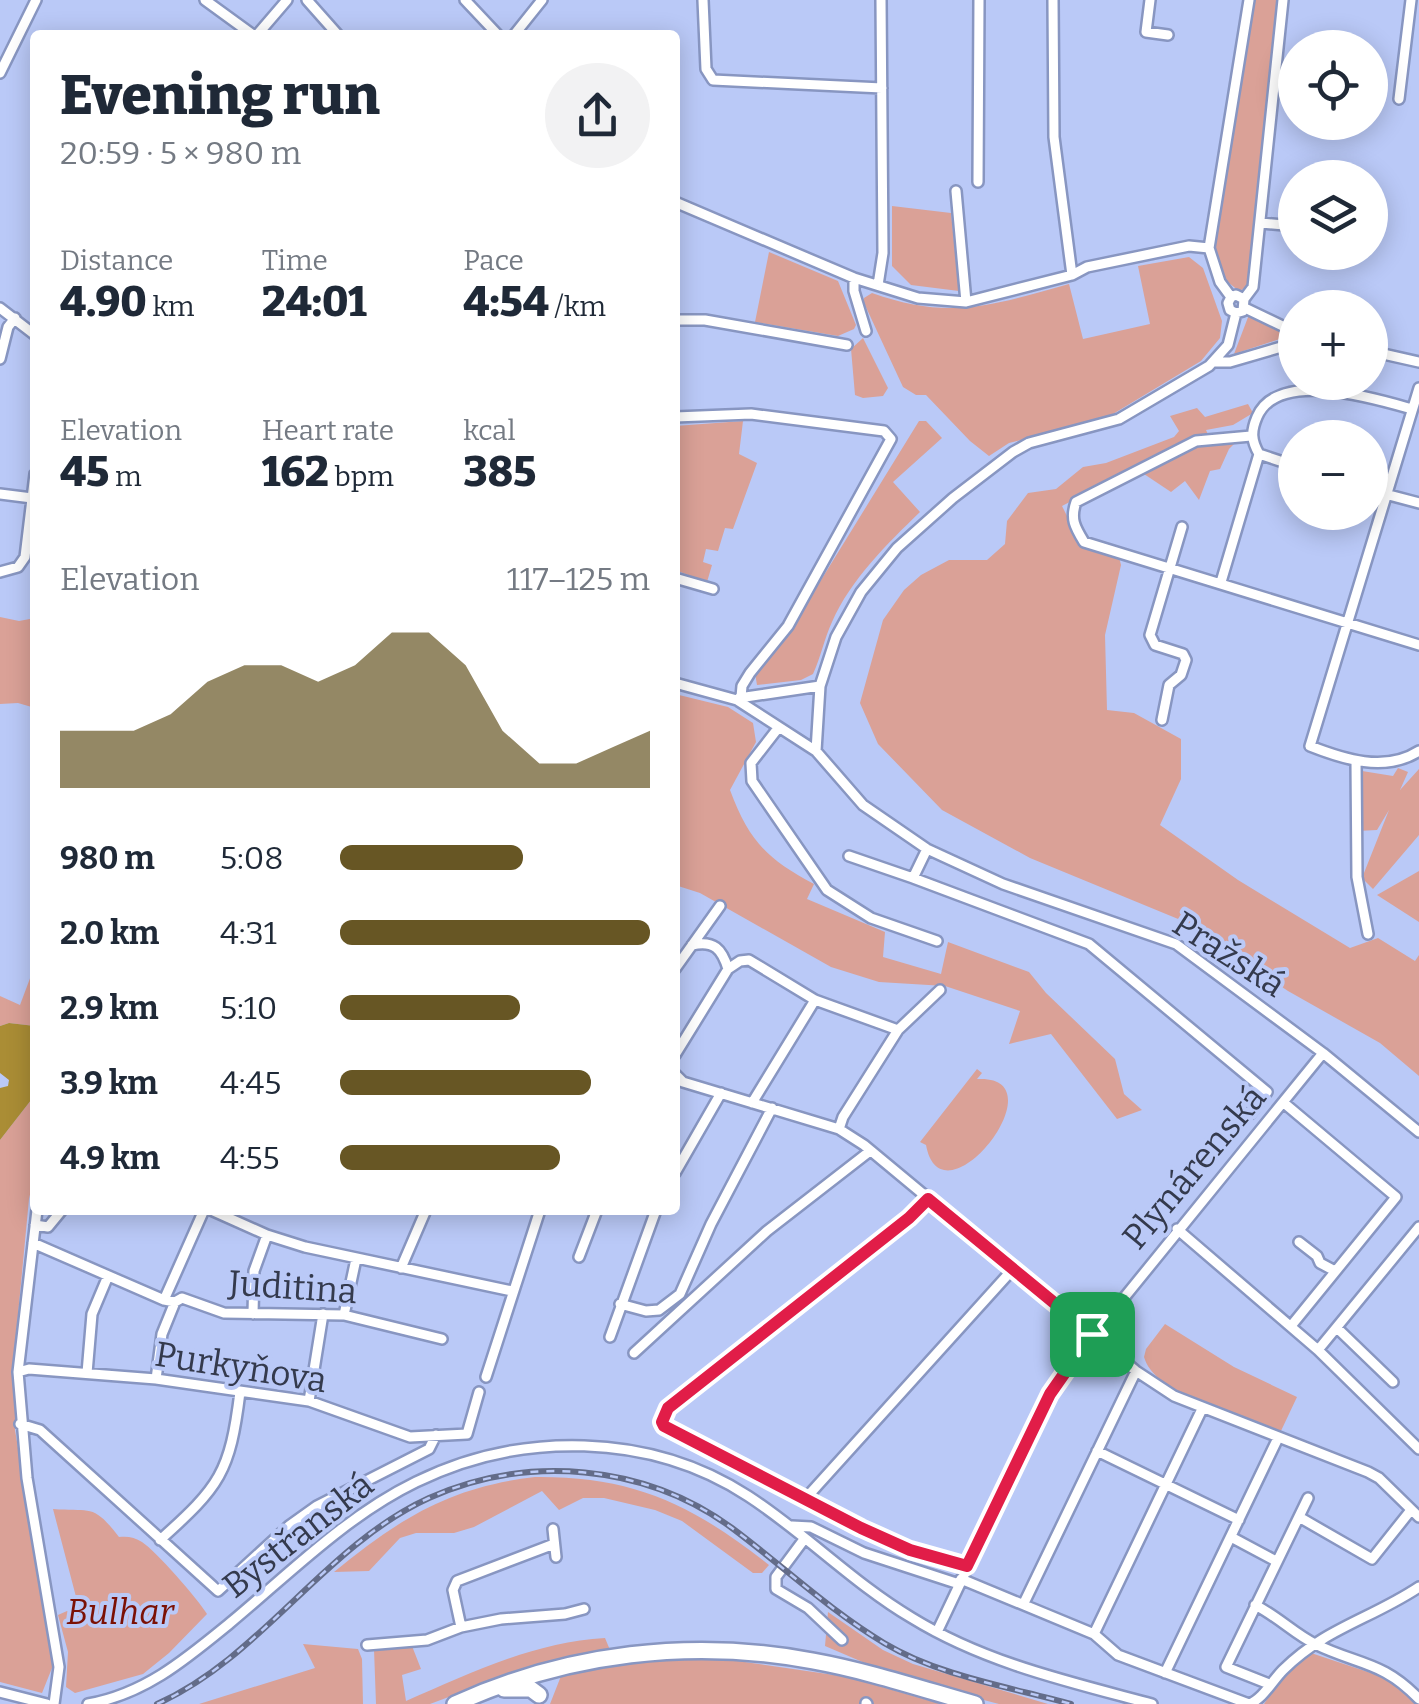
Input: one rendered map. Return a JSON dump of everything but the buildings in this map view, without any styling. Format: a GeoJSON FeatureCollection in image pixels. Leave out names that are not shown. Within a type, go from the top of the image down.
{"type":"FeatureCollection","features":[{"type":"Feature","properties":{"kind":"main road"},"geometry":{"type":"LineString","coordinates":[[454,1704],[533,1674],[612,1657],[730,1650],[830,1664],[976,1704]]}},
{"type":"Feature","properties":{"kind":"main road"},"geometry":{"type":"LineString","coordinates":[[476,1694],[519,1687],[539,1695]]}},
{"type":"Feature","properties":{"kind":"street"},"geometry":{"type":"LineString","coordinates":[[0,72],[36,0]]}},
{"type":"Feature","properties":{"kind":"street"},"geometry":{"type":"LineString","coordinates":[[204,0],[248,30]]}},
{"type":"Feature","properties":{"kind":"street"},"geometry":{"type":"LineString","coordinates":[[260,30],[287,0]]}},
{"type":"Feature","properties":{"kind":"street"},"geometry":{"type":"LineString","coordinates":[[306,0],[333,30]]}},
{"type":"Feature","properties":{"kind":"street"},"geometry":{"type":"LineString","coordinates":[[464,0],[493,30]]}},
{"type":"Feature","properties":{"kind":"street"},"geometry":{"type":"LineString","coordinates":[[518,30],[542,0]]}},
{"type":"Feature","properties":{"kind":"street"},"geometry":{"type":"LineString","coordinates":[[703,0],[706,69],[713,80],[882,88]]}},
{"type":"Feature","properties":{"kind":"street"},"geometry":{"type":"LineString","coordinates":[[878,285],[882,253],[881,0]]}},
{"type":"Feature","properties":{"kind":"street"},"geometry":{"type":"LineString","coordinates":[[978,182],[979,0]]}},
{"type":"Feature","properties":{"kind":"street"},"geometry":{"type":"LineString","coordinates":[[1053,0],[1054,137],[1072,274]]}},
{"type":"Feature","properties":{"kind":"street"},"geometry":{"type":"LineString","coordinates":[[1136,0],[1150,1],[1146,32],[1168,35]]}},
{"type":"Feature","properties":{"kind":"street"},"geometry":{"type":"LineString","coordinates":[[1231,298],[1220,282],[1209,248],[1249,0]]}},
{"type":"Feature","properties":{"kind":"street"},"geometry":{"type":"LineString","coordinates":[[816,751],[820,686],[836,637],[861,592],[897,548],[952,498],[1012,452],[1119,419],[1215,362],[1231,339],[1254,287],[1283,0]]}},
{"type":"Feature","properties":{"kind":"street"},"geometry":{"type":"LineString","coordinates":[[1399,99],[1411,0]]}},
{"type":"Feature","properties":{"kind":"street"},"geometry":{"type":"LineString","coordinates":[[0,45],[14,46]]}},
{"type":"Feature","properties":{"kind":"street"},"geometry":{"type":"LineString","coordinates":[[956,190],[966,302]]}},
{"type":"Feature","properties":{"kind":"street"},"geometry":{"type":"LineString","coordinates":[[680,204],[854,278],[918,298],[966,302],[1086,267],[1189,246],[1209,248]]}},
{"type":"Feature","properties":{"kind":"street"},"geometry":{"type":"LineString","coordinates":[[1261,222],[1278,224]]}},
{"type":"Feature","properties":{"kind":"street"},"geometry":{"type":"LineString","coordinates":[[854,278],[854,292],[866,331]]}},
{"type":"Feature","properties":{"kind":"street"},"geometry":{"type":"LineString","coordinates":[[1231,298],[1239,296],[1242,307]]}},
{"type":"Feature","properties":{"kind":"street"},"geometry":{"type":"LineString","coordinates":[[1231,298],[1228,307],[1242,307],[1278,324]]}},
{"type":"Feature","properties":{"kind":"street"},"geometry":{"type":"LineString","coordinates":[[0,308],[30,331]]}},
{"type":"Feature","properties":{"kind":"street"},"geometry":{"type":"LineString","coordinates":[[0,359],[8,328],[15,318]]}},
{"type":"Feature","properties":{"kind":"street"},"geometry":{"type":"LineString","coordinates":[[680,320],[705,320],[848,344]]}},
{"type":"Feature","properties":{"kind":"street"},"geometry":{"type":"LineString","coordinates":[[1215,362],[1230,362],[1278,348]]}},
{"type":"Feature","properties":{"kind":"street"},"geometry":{"type":"LineString","coordinates":[[1388,355],[1419,362]]}},
{"type":"Feature","properties":{"kind":"street"},"geometry":{"type":"LineString","coordinates":[[1388,489],[1419,388]]}},
{"type":"Feature","properties":{"kind":"street"},"geometry":{"type":"LineString","coordinates":[[1221,582],[1259,454],[1252,436],[1261,407],[1274,396],[1344,391],[1412,409]]}},
{"type":"Feature","properties":{"kind":"street"},"geometry":{"type":"LineString","coordinates":[[680,417],[735,414],[786,418],[890,435],[890,443],[788,626],[750,673],[739,698]]}},
{"type":"Feature","properties":{"kind":"street"},"geometry":{"type":"LineString","coordinates":[[1252,436],[1196,442],[1076,502],[1072,514],[1075,527],[1084,542],[1419,645]]}},
{"type":"Feature","properties":{"kind":"street"},"geometry":{"type":"LineString","coordinates":[[1259,454],[1278,460]]}},
{"type":"Feature","properties":{"kind":"street"},"geometry":{"type":"LineString","coordinates":[[0,494],[30,498]]}},
{"type":"Feature","properties":{"kind":"street"},"geometry":{"type":"LineString","coordinates":[[1388,496],[1419,503]]}},
{"type":"Feature","properties":{"kind":"street"},"geometry":{"type":"LineString","coordinates":[[0,572],[18,568],[26,557],[30,518]]}},
{"type":"Feature","properties":{"kind":"street"},"geometry":{"type":"LineString","coordinates":[[1162,720],[1169,685],[1181,675],[1186,660],[1183,654],[1156,645],[1150,636],[1182,527]]}},
{"type":"Feature","properties":{"kind":"street"},"geometry":{"type":"LineString","coordinates":[[1376,530],[1310,746],[1356,762],[1398,760],[1419,752]]}},
{"type":"Feature","properties":{"kind":"street"},"geometry":{"type":"LineString","coordinates":[[680,579],[713,589]]}},
{"type":"Feature","properties":{"kind":"street"},"geometry":{"type":"LineString","coordinates":[[680,684],[739,698],[820,686]]}},
{"type":"Feature","properties":{"kind":"street","name":"Pražská"},"geometry":{"type":"LineString","coordinates":[[739,698],[816,751],[863,805],[926,849],[1003,884],[1176,944],[1323,1053],[1419,1132]]}},
{"type":"Feature","properties":{"kind":"street"},"geometry":{"type":"LineString","coordinates":[[779,728],[751,763],[752,781],[827,890],[872,918],[937,942]]}},
{"type":"Feature","properties":{"kind":"street"},"geometry":{"type":"LineString","coordinates":[[1356,762],[1356,863],[1361,912],[1368,934]]}},
{"type":"Feature","properties":{"kind":"street"},"geometry":{"type":"LineString","coordinates":[[913,878],[926,849]]}},
{"type":"Feature","properties":{"kind":"street"},"geometry":{"type":"LineString","coordinates":[[850,856],[1089,944],[1267,1092],[1250,1114]]}},
{"type":"Feature","properties":{"kind":"street"},"geometry":{"type":"LineString","coordinates":[[680,962],[720,906]]}},
{"type":"Feature","properties":{"kind":"street"},"geometry":{"type":"LineString","coordinates":[[692,945],[711,943],[721,950],[728,969]]}},
{"type":"Feature","properties":{"kind":"street"},"geometry":{"type":"LineString","coordinates":[[680,1047],[728,969],[749,960],[815,1000],[898,1030]]}},
{"type":"Feature","properties":{"kind":"street"},"geometry":{"type":"LineString","coordinates":[[839,1128],[898,1030],[940,990]]}},
{"type":"Feature","properties":{"kind":"street"},"geometry":{"type":"LineString","coordinates":[[752,1102],[815,1000]]}},
{"type":"Feature","properties":{"kind":"street","name":"Plynárenská"},"geometry":{"type":"LineString","coordinates":[[937,1632],[1050,1394],[1092,1334],[1176,1229],[1323,1053]]}},
{"type":"Feature","properties":{"kind":"street"},"geometry":{"type":"LineString","coordinates":[[680,1079],[839,1128],[1136,1371],[1202,1410],[1368,1472],[1415,1514],[1372,1559],[1298,1517]]}},
{"type":"Feature","properties":{"kind":"street"},"geometry":{"type":"LineString","coordinates":[[680,1164],[721,1094]]}},
{"type":"Feature","properties":{"kind":"street"},"geometry":{"type":"LineString","coordinates":[[1284,1103],[1396,1197],[1291,1326]]}},
{"type":"Feature","properties":{"kind":"street"},"geometry":{"type":"LineString","coordinates":[[620,1304],[646,1312],[659,1310],[680,1294],[711,1224],[772,1108]]}},
{"type":"Feature","properties":{"kind":"street"},"geometry":{"type":"LineString","coordinates":[[634,1354],[755,1241],[870,1151]]}},
{"type":"Feature","properties":{"kind":"street"},"geometry":{"type":"LineString","coordinates":[[928,1199],[668,1408],[662,1422],[861,1528],[910,1550],[967,1566]]}},
{"type":"Feature","properties":{"kind":"street"},"geometry":{"type":"LineString","coordinates":[[0,1692],[50,1704],[59,1667],[20,1424],[18,1372],[36,1215]]}},
{"type":"Feature","properties":{"kind":"street"},"geometry":{"type":"LineString","coordinates":[[35,1225],[48,1227],[58,1215]]}},
{"type":"Feature","properties":{"kind":"street"},"geometry":{"type":"LineString","coordinates":[[156,1379],[169,1301],[206,1215]]}},
{"type":"Feature","properties":{"kind":"street"},"geometry":{"type":"LineString","coordinates":[[220,1215],[268,1235],[356,1259],[512,1291]]}},
{"type":"Feature","properties":{"kind":"street"},"geometry":{"type":"LineString","coordinates":[[401,1268],[424,1215]]}},
{"type":"Feature","properties":{"kind":"street"},"geometry":{"type":"LineString","coordinates":[[486,1377],[538,1215]]}},
{"type":"Feature","properties":{"kind":"street"},"geometry":{"type":"LineString","coordinates":[[579,1257],[595,1215]]}},
{"type":"Feature","properties":{"kind":"street"},"geometry":{"type":"LineString","coordinates":[[610,1337],[654,1215]]}},
{"type":"Feature","properties":{"kind":"street"},"geometry":{"type":"LineString","coordinates":[[1318,1350],[1419,1227]]}},
{"type":"Feature","properties":{"kind":"street"},"geometry":{"type":"LineString","coordinates":[[1176,1229],[1318,1350],[1419,1448]]}},
{"type":"Feature","properties":{"kind":"street"},"geometry":{"type":"LineString","coordinates":[[253,1314],[254,1271],[268,1235]]}},
{"type":"Feature","properties":{"kind":"street"},"geometry":{"type":"LineString","coordinates":[[1299,1242],[1335,1271]]}},
{"type":"Feature","properties":{"kind":"street","name":"Juditina"},"geometry":{"type":"LineString","coordinates":[[32,1244],[169,1301],[182,1298],[224,1313],[344,1315],[442,1339]]}},
{"type":"Feature","properties":{"kind":"street"},"geometry":{"type":"LineString","coordinates":[[344,1315],[356,1259]]}},
{"type":"Feature","properties":{"kind":"street"},"geometry":{"type":"LineString","coordinates":[[806,1498],[1012,1268]]}},
{"type":"Feature","properties":{"kind":"street"},"geometry":{"type":"LineString","coordinates":[[86,1374],[92,1314],[108,1276]]}},
{"type":"Feature","properties":{"kind":"street"},"geometry":{"type":"LineString","coordinates":[[309,1401],[323,1314]]}},
{"type":"Feature","properties":{"kind":"street"},"geometry":{"type":"LineString","coordinates":[[1337,1328],[1392,1382]]}},
{"type":"Feature","properties":{"kind":"street","name":"Purkyňova"},"geometry":{"type":"LineString","coordinates":[[18,1372],[28,1369],[156,1379],[309,1401],[410,1437],[436,1436]]}},
{"type":"Feature","properties":{"kind":"street"},"geometry":{"type":"LineString","coordinates":[[1024,1602],[1136,1371]]}},
{"type":"Feature","properties":{"kind":"street"},"geometry":{"type":"LineString","coordinates":[[160,1540],[217,1481],[234,1437],[240,1392]]}},
{"type":"Feature","properties":{"kind":"street"},"geometry":{"type":"LineString","coordinates":[[20,1424],[40,1430],[218,1590],[288,1526],[344,1490],[429,1449],[436,1436],[467,1434],[479,1392]]}},
{"type":"Feature","properties":{"kind":"street"},"geometry":{"type":"LineString","coordinates":[[1094,1634],[1202,1410]]}},
{"type":"Feature","properties":{"kind":"street"},"geometry":{"type":"LineString","coordinates":[[1165,1673],[1278,1438]]}},
{"type":"Feature","properties":{"kind":"street","name":"Bystřanská"},"geometry":{"type":"LineString","coordinates":[[88,1704],[128,1694],[157,1679],[334,1536],[396,1492],[468,1462],[519,1450],[593,1447],[668,1458],[713,1476],[790,1526],[887,1602],[937,1632],[1011,1664],[1152,1704]]}},
{"type":"Feature","properties":{"kind":"street"},"geometry":{"type":"LineString","coordinates":[[1097,1451],[1239,1520]]}},
{"type":"Feature","properties":{"kind":"street"},"geometry":{"type":"LineString","coordinates":[[1269,1684],[1226,1667],[1308,1498]]}},
{"type":"Feature","properties":{"kind":"street"},"geometry":{"type":"LineString","coordinates":[[790,1526],[811,1527],[864,1553],[1024,1602],[1094,1634],[1118,1655],[1250,1704],[1312,1643],[1419,1586]]}},
{"type":"Feature","properties":{"kind":"street"},"geometry":{"type":"LineString","coordinates":[[553,1529],[556,1557]]}},
{"type":"Feature","properties":{"kind":"street"},"geometry":{"type":"LineString","coordinates":[[804,1538],[776,1577],[776,1588],[779,1594],[808,1608],[842,1640]]}},
{"type":"Feature","properties":{"kind":"street"},"geometry":{"type":"LineString","coordinates":[[1231,1538],[1276,1561]]}},
{"type":"Feature","properties":{"kind":"street"},"geometry":{"type":"LineString","coordinates":[[461,1627],[453,1590],[457,1581],[554,1544]]}},
{"type":"Feature","properties":{"kind":"street"},"geometry":{"type":"LineString","coordinates":[[1255,1604],[1281,1618],[1312,1643],[1393,1674],[1419,1700]]}},
{"type":"Feature","properties":{"kind":"street"},"geometry":{"type":"LineString","coordinates":[[367,1645],[428,1640],[461,1627],[584,1609]]}},
{"type":"Feature","properties":{"kind":"green space"},"geometry":{"type":"Polygon","coordinates":[[[1252,0],[1278,0],[1279,8],[1248,285],[1240,291],[1220,271],[1215,242],[1252,0]]]}},
{"type":"Feature","properties":{"kind":"green space"},"geometry":{"type":"Polygon","coordinates":[[[892,206],[951,213],[959,291],[911,285],[892,266],[892,206]]]}},
{"type":"Feature","properties":{"kind":"green space"},"geometry":{"type":"Polygon","coordinates":[[[769,252],[838,281],[856,325],[854,329],[838,336],[755,322],[769,252]]]}},
{"type":"Feature","properties":{"kind":"green space"},"geometry":{"type":"Polygon","coordinates":[[[1189,257],[1203,268],[1222,321],[1220,338],[1201,361],[1108,417],[1009,443],[989,456],[926,395],[916,395],[903,387],[864,303],[864,298],[872,293],[925,306],[971,307],[1069,284],[1083,339],[1150,324],[1138,266],[1189,257]]]}},
{"type":"Feature","properties":{"kind":"green space"},"geometry":{"type":"Polygon","coordinates":[[[1250,312],[1278,327],[1278,340],[1234,354],[1250,312]]]}},
{"type":"Feature","properties":{"kind":"green space"},"geometry":{"type":"Polygon","coordinates":[[[863,338],[888,388],[883,396],[855,395],[851,349],[863,338]]]}},
{"type":"Feature","properties":{"kind":"green space"},"geometry":{"type":"Polygon","coordinates":[[[1248,404],[1253,413],[1233,425],[1206,430],[1211,441],[1237,441],[1220,469],[1210,471],[1199,500],[1185,481],[1171,492],[1135,468],[1062,506],[1081,544],[1119,557],[1121,565],[1105,635],[1107,710],[1134,713],[1181,739],[1181,779],[1160,825],[1238,880],[1350,948],[1378,938],[1415,961],[1419,955],[1419,1076],[1380,1043],[1288,991],[1183,921],[1030,858],[942,810],[878,744],[860,703],[883,620],[904,590],[921,575],[949,560],[987,560],[1005,544],[1007,521],[1028,493],[1056,489],[1083,467],[1106,463],[1174,437],[1179,431],[1170,416],[1197,408],[1205,417],[1248,404]]]}},
{"type":"Feature","properties":{"kind":"green space"},"geometry":{"type":"Polygon","coordinates":[[[743,421],[739,454],[757,463],[733,529],[725,528],[718,551],[706,549],[703,562],[712,565],[707,582],[680,572],[680,426],[743,421]]]}},
{"type":"Feature","properties":{"kind":"green space"},"geometry":{"type":"Polygon","coordinates":[[[919,421],[926,421],[942,438],[893,482],[920,512],[849,591],[832,622],[813,674],[801,680],[757,685],[755,673],[797,619],[919,421]]]}},
{"type":"Feature","properties":{"kind":"green space"},"geometry":{"type":"Polygon","coordinates":[[[0,617],[30,619],[30,707],[0,704],[0,617]]]}},
{"type":"Feature","properties":{"kind":"green space"},"geometry":{"type":"Polygon","coordinates":[[[680,695],[728,707],[753,723],[756,742],[730,790],[745,823],[762,847],[814,884],[807,899],[885,932],[883,957],[941,974],[948,942],[1029,972],[1115,1059],[1124,1094],[1142,1110],[1117,1119],[1051,1034],[1009,1044],[1020,1011],[945,986],[879,982],[831,967],[700,893],[680,887],[680,695]]]}},
{"type":"Feature","properties":{"kind":"green space"},"geometry":{"type":"Polygon","coordinates":[[[1398,768],[1408,772],[1400,790],[1419,769],[1419,835],[1373,889],[1362,878],[1389,810],[1377,830],[1357,831],[1358,776],[1362,771],[1393,776],[1398,768]]]}},
{"type":"Feature","properties":{"kind":"green space"},"geometry":{"type":"Polygon","coordinates":[[[1419,871],[1419,922],[1377,895],[1419,871]]]}},
{"type":"Feature","properties":{"kind":"green space"},"geometry":{"type":"Polygon","coordinates":[[[30,978],[30,1025],[0,1026],[0,996],[20,1005],[30,978]]]}},
{"type":"Feature","properties":{"kind":"green space"},"geometry":{"type":"Polygon","coordinates":[[[977,1069],[982,1073],[977,1079],[1000,1084],[1008,1099],[1003,1120],[990,1142],[972,1160],[953,1170],[936,1166],[926,1145],[920,1142],[977,1069]]]}},
{"type":"Feature","properties":{"kind":"green space"},"geometry":{"type":"Polygon","coordinates":[[[30,1101],[30,1195],[16,1336],[15,1430],[54,1663],[42,1693],[0,1682],[0,1140],[30,1101]]]}},
{"type":"Feature","properties":{"kind":"green space"},"geometry":{"type":"Polygon","coordinates":[[[1165,1324],[1234,1367],[1297,1397],[1280,1433],[1224,1414],[1165,1384],[1144,1357],[1165,1324]]]}},
{"type":"Feature","properties":{"kind":"green space"},"geometry":{"type":"Polygon","coordinates":[[[535,1477],[603,1482],[661,1498],[714,1526],[769,1565],[762,1573],[753,1573],[682,1521],[655,1510],[604,1498],[583,1498],[559,1510],[542,1491],[474,1527],[400,1538],[369,1571],[334,1572],[381,1536],[427,1508],[476,1489],[535,1477]]]}},
{"type":"Feature","properties":{"kind":"green space","name":"Bulhar"},"geometry":{"type":"Polygon","coordinates":[[[53,1509],[90,1511],[119,1537],[142,1542],[207,1614],[143,1674],[75,1693],[66,1687],[68,1652],[58,1615],[80,1612],[53,1509]]]}},
{"type":"Feature","properties":{"kind":"green space"},"geometry":{"type":"Polygon","coordinates":[[[828,1612],[883,1650],[913,1664],[1048,1704],[999,1704],[900,1678],[825,1646],[828,1612]]]}},
{"type":"Feature","properties":{"kind":"green space"},"geometry":{"type":"Polygon","coordinates":[[[605,1638],[610,1650],[534,1665],[430,1704],[376,1704],[374,1649],[412,1646],[421,1669],[402,1675],[406,1701],[528,1652],[605,1638]]]}},
{"type":"Feature","properties":{"kind":"green space"},"geometry":{"type":"Polygon","coordinates":[[[303,1644],[358,1649],[362,1659],[363,1704],[199,1704],[315,1668],[303,1644]]]}},
{"type":"Feature","properties":{"kind":"green space"},"geometry":{"type":"Polygon","coordinates":[[[1311,1653],[1386,1678],[1416,1704],[1264,1704],[1279,1681],[1311,1653]]]}},
{"type":"Feature","properties":{"kind":"green space"},"geometry":{"type":"Polygon","coordinates":[[[710,1657],[848,1677],[941,1704],[550,1704],[561,1676],[648,1660],[710,1657]]]}},
{"type":"Feature","properties":{"kind":"shaded area"},"geometry":{"type":"Polygon","coordinates":[[[30,1025],[30,1101],[0,1140],[0,1088],[8,1086],[9,1080],[0,1073],[0,1026],[30,1025]]]}},
{"type":"Feature","properties":{"kind":"railway"},"geometry":{"type":"LineString","coordinates":[[157,1704],[195,1684],[229,1659],[324,1572],[391,1519],[429,1498],[467,1484],[545,1471],[585,1472],[662,1490],[732,1528],[844,1616],[905,1654],[951,1672],[1071,1704]]}},
{"type":"Feature","properties":{"kind":"route"},"geometry":{"type":"LineString","coordinates":[[928,1199],[1092,1334],[1050,1394],[967,1566],[910,1550],[861,1528],[662,1422],[668,1408],[928,1199]]}}]}
